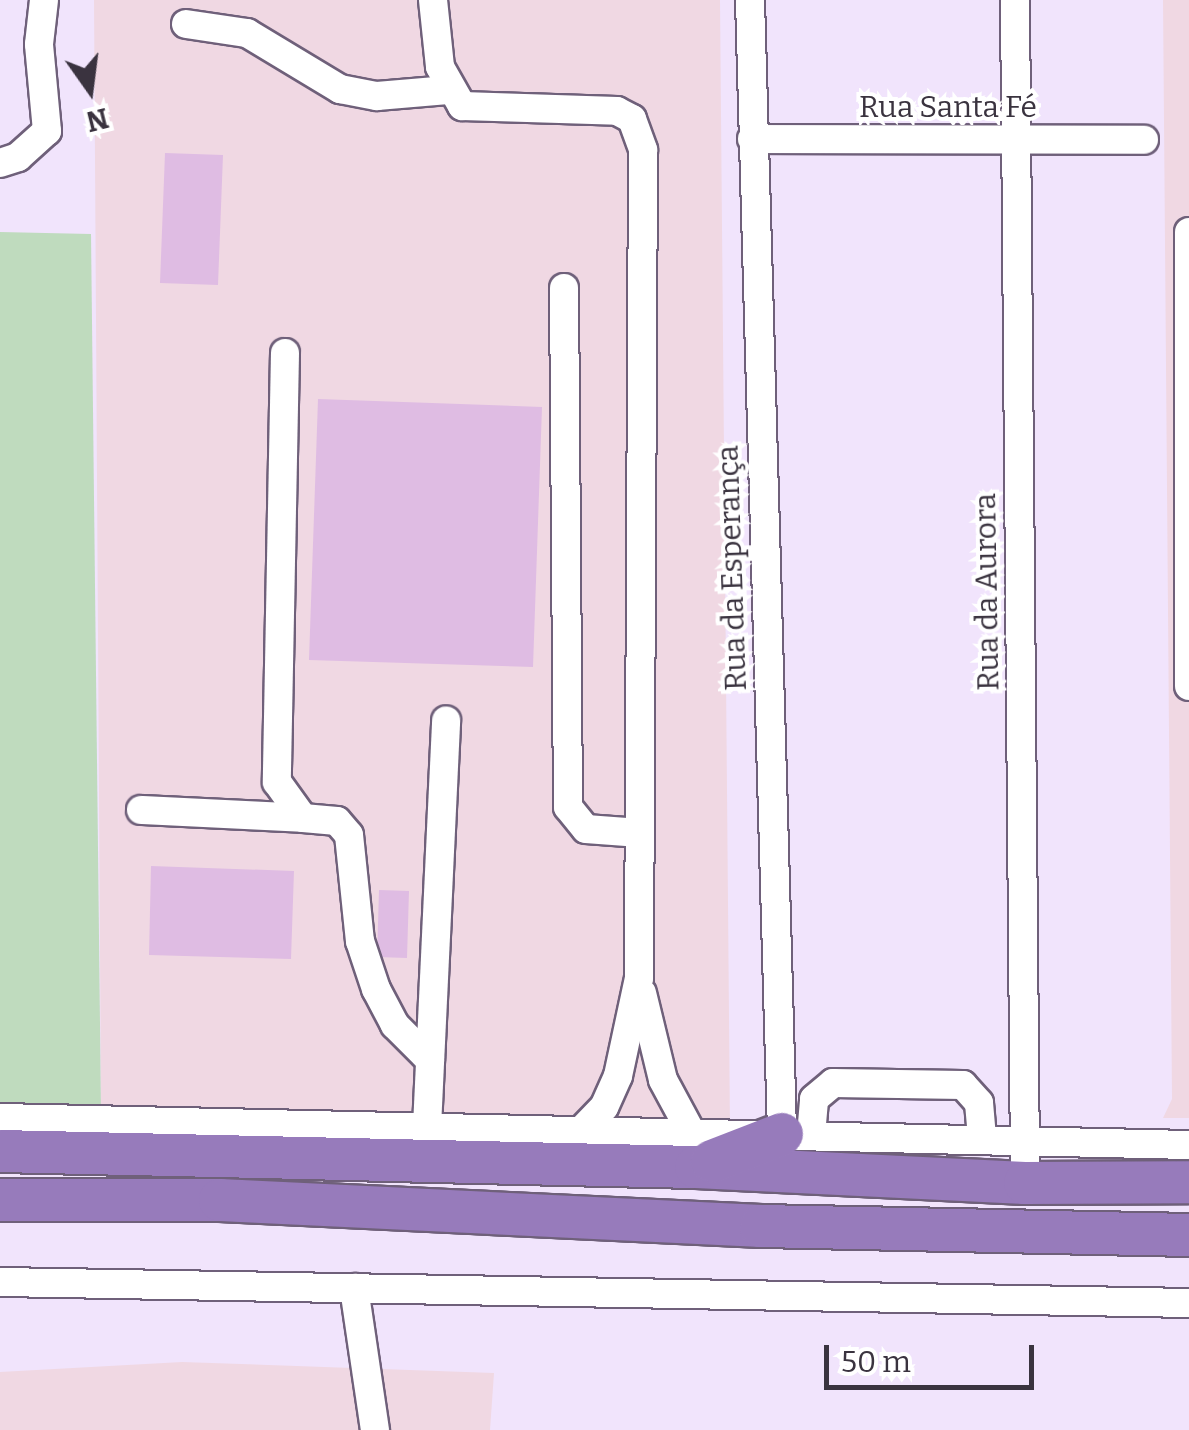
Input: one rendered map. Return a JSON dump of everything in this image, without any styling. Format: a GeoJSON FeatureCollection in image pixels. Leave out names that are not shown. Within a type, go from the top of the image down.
{"type":"FeatureCollection","features":[{"type":"Feature","properties":{"kind":"highway"},"geometry":{"type":"LineString","coordinates":[[694,1149],[797,1135]]}},
{"type":"Feature","properties":{"kind":"highway"},"geometry":{"type":"LineString","coordinates":[[0,1151],[694,1149],[1025,1164],[1189,1182]]}},
{"type":"Feature","properties":{"kind":"highway"},"geometry":{"type":"LineString","coordinates":[[0,1200],[220,1200],[761,1226],[1189,1235]]}},
{"type":"Feature","properties":{"kind":"street"},"geometry":{"type":"LineString","coordinates":[[0,162],[18,157],[47,131],[39,44],[44,0]]}},
{"type":"Feature","properties":{"kind":"street"},"geometry":{"type":"LineString","coordinates":[[432,0],[448,90],[462,106],[480,111],[617,111],[632,118],[640,134],[639,978],[618,1076],[604,1107],[582,1130]]}},
{"type":"Feature","properties":{"kind":"street","name":"Rua da Esperança"},"geometry":{"type":"LineString","coordinates":[[750,0],[752,139],[797,1135]]}},
{"type":"Feature","properties":{"kind":"street","name":"Rua da Aurora"},"geometry":{"type":"LineString","coordinates":[[1015,0],[1025,1164]]}},
{"type":"Feature","properties":{"kind":"street"},"geometry":{"type":"LineString","coordinates":[[186,24],[247,32],[340,89],[377,96],[448,90]]}},
{"type":"Feature","properties":{"kind":"street","name":"Rua Santa Fé"},"geometry":{"type":"LineString","coordinates":[[752,139],[1144,140]]}},
{"type":"Feature","properties":{"kind":"street"},"geometry":{"type":"LineString","coordinates":[[1189,232],[1189,686]]}},
{"type":"Feature","properties":{"kind":"street"},"geometry":{"type":"LineString","coordinates":[[564,288],[568,806],[586,829],[640,833]]}},
{"type":"Feature","properties":{"kind":"street"},"geometry":{"type":"LineString","coordinates":[[285,353],[275,764],[285,798],[304,818]]}},
{"type":"Feature","properties":{"kind":"street"},"geometry":{"type":"LineString","coordinates":[[426,1127],[446,720]]}},
{"type":"Feature","properties":{"kind":"street"},"geometry":{"type":"LineString","coordinates":[[142,810],[338,821],[349,836],[360,941],[376,988],[395,1024],[430,1060]]}},
{"type":"Feature","properties":{"kind":"street"},"geometry":{"type":"LineString","coordinates":[[639,978],[663,1080],[694,1149]]}},
{"type":"Feature","properties":{"kind":"street"},"geometry":{"type":"LineString","coordinates":[[982,1140],[979,1103],[963,1084],[833,1083],[814,1099],[797,1135],[982,1140],[1025,1164],[1189,1145]]}},
{"type":"Feature","properties":{"kind":"street"},"geometry":{"type":"LineString","coordinates":[[0,1118],[582,1130],[694,1149]]}},
{"type":"Feature","properties":{"kind":"street"},"geometry":{"type":"LineString","coordinates":[[0,1282],[1189,1303]]}},
{"type":"Feature","properties":{"kind":"street"},"geometry":{"type":"LineString","coordinates":[[354,1288],[375,1430]]}},
{"type":"Feature","properties":{"kind":"shaded area"},"geometry":{"type":"Polygon","coordinates":[[[94,0],[720,0],[730,1130],[101,1112],[94,0]]]}},
{"type":"Feature","properties":{"kind":"shaded area"},"geometry":{"type":"Polygon","coordinates":[[[1163,0],[1189,0],[1189,1118],[1163,1118],[1172,1099],[1163,0]]]}},
{"type":"Feature","properties":{"kind":"shaded area"},"geometry":{"type":"Polygon","coordinates":[[[182,1362],[494,1373],[490,1430],[0,1430],[0,1372],[182,1362]]]}},
{"type":"Feature","properties":{"kind":"green space"},"geometry":{"type":"Polygon","coordinates":[[[0,232],[91,234],[101,1112],[0,1110],[0,232]]]}},
{"type":"Feature","properties":{"kind":"building"},"geometry":{"type":"Polygon","coordinates":[[[165,153],[223,155],[218,285],[160,283],[165,153]]]}},
{"type":"Feature","properties":{"kind":"building"},"geometry":{"type":"Polygon","coordinates":[[[318,399],[542,407],[533,667],[309,660],[318,399]]]}},
{"type":"Feature","properties":{"kind":"building"},"geometry":{"type":"Polygon","coordinates":[[[151,866],[294,871],[291,959],[149,955],[151,866]]]}},
{"type":"Feature","properties":{"kind":"building"},"geometry":{"type":"Polygon","coordinates":[[[379,890],[409,891],[407,958],[377,957],[379,890]]]}}]}
